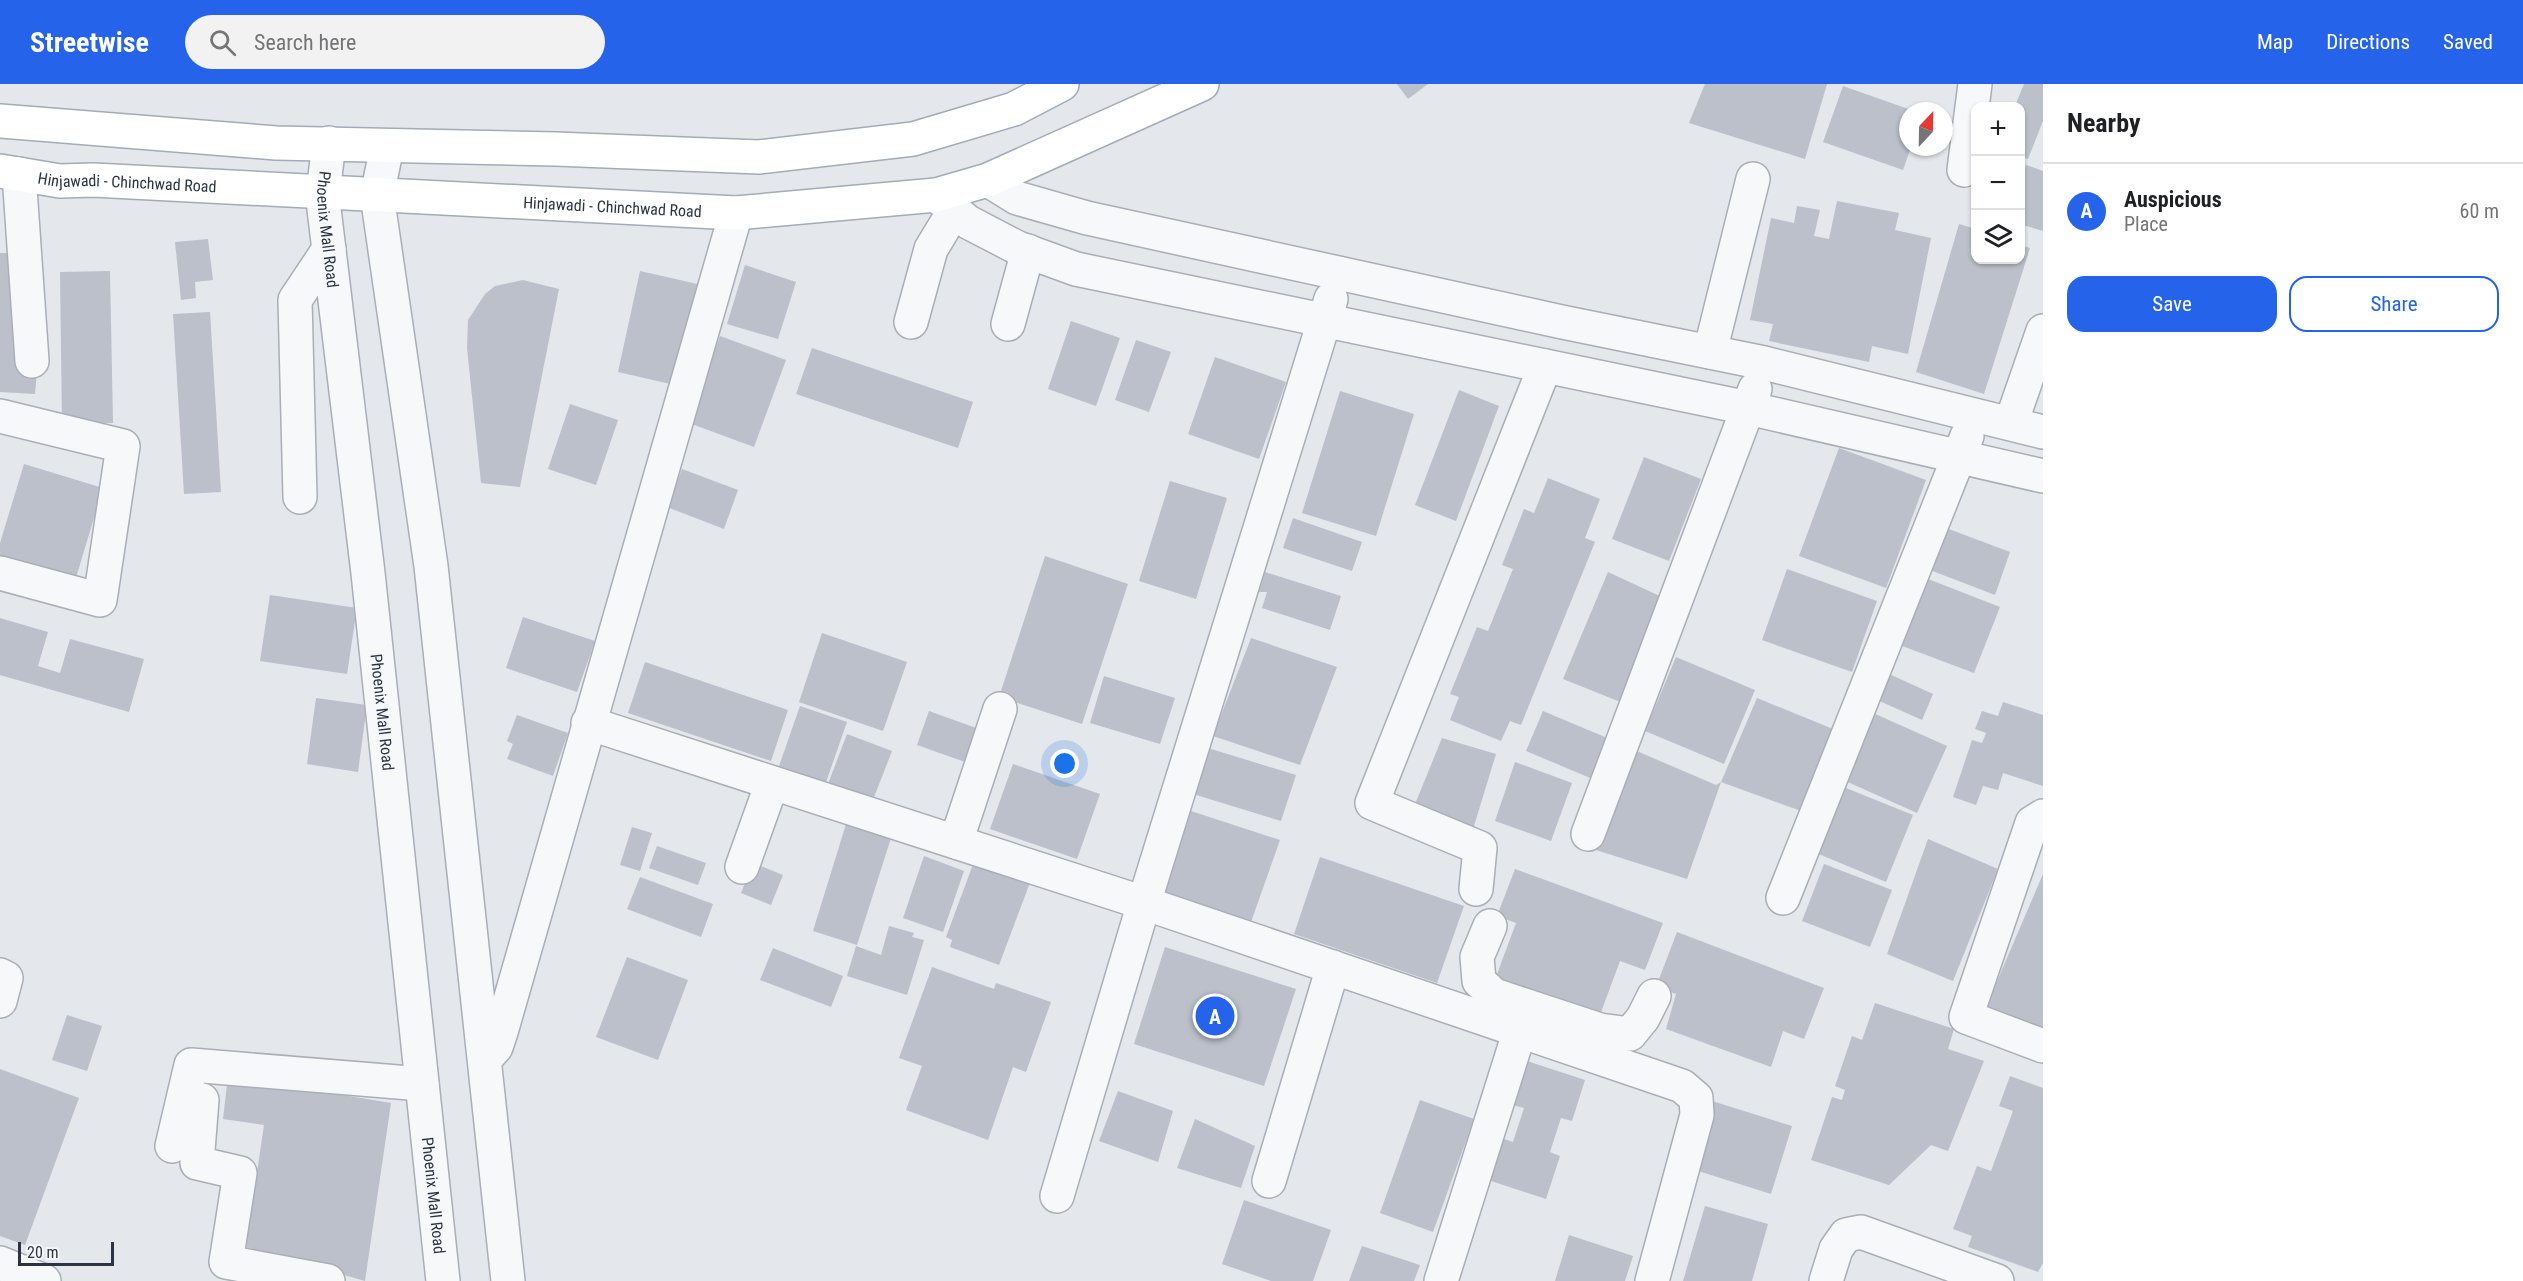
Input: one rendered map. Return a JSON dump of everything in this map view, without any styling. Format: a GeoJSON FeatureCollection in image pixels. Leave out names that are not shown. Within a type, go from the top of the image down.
{"type":"FeatureCollection","features":[{"type":"Feature","properties":{"kind":"main road"},"geometry":{"type":"LineString","coordinates":[[0,121],[276,143],[555,149],[759,157],[913,139],[1014,110],[1062,84]]}},
{"type":"Feature","properties":{"kind":"main road","name":"Hinjawadi - Chinchwad Road"},"geometry":{"type":"LineString","coordinates":[[10,173],[60,181],[93,180],[736,213],[945,203],[988,180],[1202,84]]}},
{"type":"Feature","properties":{"kind":"street"},"geometry":{"type":"LineString","coordinates":[[1964,170],[1975,84]]}},
{"type":"Feature","properties":{"kind":"street","name":"Phoenix Mall Road"},"geometry":{"type":"LineString","coordinates":[[329,143],[323,193],[368,573],[443,1281]]}},
{"type":"Feature","properties":{"kind":"street"},"geometry":{"type":"LineString","coordinates":[[387,147],[377,195],[431,566],[508,1281]]}},
{"type":"Feature","properties":{"kind":"street"},"geometry":{"type":"LineString","coordinates":[[10,173],[32,361]]}},
{"type":"Feature","properties":{"kind":"street"},"geometry":{"type":"LineString","coordinates":[[1710,352],[1753,179]]}},
{"type":"Feature","properties":{"kind":"street"},"geometry":{"type":"LineString","coordinates":[[988,180],[1017,198],[1087,218],[1339,274],[1764,363],[2043,432]]}},
{"type":"Feature","properties":{"kind":"street"},"geometry":{"type":"LineString","coordinates":[[911,322],[945,203],[968,222],[1028,251],[1076,269],[1748,408],[2043,476]]}},
{"type":"Feature","properties":{"kind":"street"},"geometry":{"type":"LineString","coordinates":[[484,1059],[496,1047],[501,1032],[736,213]]}},
{"type":"Feature","properties":{"kind":"street"},"geometry":{"type":"LineString","coordinates":[[300,497],[295,300],[329,249]]}},
{"type":"Feature","properties":{"kind":"street"},"geometry":{"type":"LineString","coordinates":[[1008,324],[1028,251]]}},
{"type":"Feature","properties":{"kind":"street"},"geometry":{"type":"LineString","coordinates":[[1058,1196],[1144,903],[1339,274]]}},
{"type":"Feature","properties":{"kind":"street"},"geometry":{"type":"LineString","coordinates":[[2011,423],[2043,331]]}},
{"type":"Feature","properties":{"kind":"street"},"geometry":{"type":"LineString","coordinates":[[1588,834],[1764,363]]}},
{"type":"Feature","properties":{"kind":"street"},"geometry":{"type":"LineString","coordinates":[[1476,889],[1480,848],[1372,803],[1545,366]]}},
{"type":"Feature","properties":{"kind":"street"},"geometry":{"type":"LineString","coordinates":[[1783,898],[1976,415]]}},
{"type":"Feature","properties":{"kind":"street"},"geometry":{"type":"LineString","coordinates":[[0,416],[123,446],[100,600],[0,573]]}},
{"type":"Feature","properties":{"kind":"street"},"geometry":{"type":"LineString","coordinates":[[956,842],[1000,709]]}},
{"type":"Feature","properties":{"kind":"street"},"geometry":{"type":"LineString","coordinates":[[588,723],[1144,903],[1333,967],[1527,1024],[1682,1086],[1696,1098],[1698,1115],[1652,1281]]}},
{"type":"Feature","properties":{"kind":"street"},"geometry":{"type":"LineString","coordinates":[[742,867],[772,783]]}},
{"type":"Feature","properties":{"kind":"street"},"geometry":{"type":"LineString","coordinates":[[2043,816],[2032,823],[1966,1017],[2043,1046]]}},
{"type":"Feature","properties":{"kind":"street"},"geometry":{"type":"LineString","coordinates":[[1490,926],[1477,957],[1479,981],[1527,1024],[1630,1034],[1643,1018],[1654,996]]}},
{"type":"Feature","properties":{"kind":"street"},"geometry":{"type":"LineString","coordinates":[[1269,1181],[1333,967]]}},
{"type":"Feature","properties":{"kind":"street"},"geometry":{"type":"LineString","coordinates":[[1441,1281],[1527,1024]]}},
{"type":"Feature","properties":{"kind":"street"},"geometry":{"type":"LineString","coordinates":[[172,1146],[191,1065],[422,1084]]}},
{"type":"Feature","properties":{"kind":"street"},"geometry":{"type":"LineString","coordinates":[[202,1100],[197,1163],[240,1173],[226,1263],[328,1281]]}},
{"type":"Feature","properties":{"kind":"street"},"geometry":{"type":"LineString","coordinates":[[1826,1281],[1836,1249],[1846,1235],[1861,1232],[1997,1281]]}},
{"type":"Feature","properties":{"kind":"street"},"geometry":{"type":"LineString","coordinates":[[7,1271],[44,1281]]}},
{"type":"Feature","properties":{"kind":"building"},"geometry":{"type":"Polygon","coordinates":[[[1397,84],[1428,84],[1408,99],[1397,84]]]}},
{"type":"Feature","properties":{"kind":"building"},"geometry":{"type":"Polygon","coordinates":[[[1705,84],[1827,84],[1805,159],[1689,123],[1705,84]]]}},
{"type":"Feature","properties":{"kind":"building"},"geometry":{"type":"Polygon","coordinates":[[[2024,84],[2043,84],[2043,121],[2028,159],[2025,158],[2025,102],[2017,102],[2024,84]]]}},
{"type":"Feature","properties":{"kind":"building"},"geometry":{"type":"Polygon","coordinates":[[[1843,86],[1899,106],[1899,156],[1908,156],[1903,170],[1823,142],[1843,86]]]}},
{"type":"Feature","properties":{"kind":"building"},"geometry":{"type":"Polygon","coordinates":[[[2026,165],[2043,171],[2043,231],[2025,226],[2026,165]]]}},
{"type":"Feature","properties":{"kind":"building"},"geometry":{"type":"Polygon","coordinates":[[[1837,201],[1899,213],[1895,230],[1931,238],[1908,354],[1872,346],[1869,362],[1769,341],[1773,324],[1750,320],[1771,218],[1794,223],[1797,206],[1820,210],[1814,236],[1829,239],[1837,201]]]}},
{"type":"Feature","properties":{"kind":"building"},"geometry":{"type":"Polygon","coordinates":[[[1959,224],[1971,228],[1971,264],[2025,264],[1984,394],[1916,372],[1959,224]]]}},
{"type":"Feature","properties":{"kind":"building"},"geometry":{"type":"Polygon","coordinates":[[[208,239],[213,280],[195,282],[196,298],[181,300],[175,242],[208,239]]]}},
{"type":"Feature","properties":{"kind":"building"},"geometry":{"type":"Polygon","coordinates":[[[2025,246],[2030,248],[2025,264],[2025,246]]]}},
{"type":"Feature","properties":{"kind":"building"},"geometry":{"type":"Polygon","coordinates":[[[0,253],[19,253],[17,371],[37,372],[35,394],[0,392],[0,253]]]}},
{"type":"Feature","properties":{"kind":"building"},"geometry":{"type":"Polygon","coordinates":[[[745,265],[796,282],[778,339],[727,324],[745,265]]]}},
{"type":"Feature","properties":{"kind":"building"},"geometry":{"type":"Polygon","coordinates":[[[110,271],[113,423],[62,424],[60,272],[110,271]]]}},
{"type":"Feature","properties":{"kind":"building"},"geometry":{"type":"Polygon","coordinates":[[[640,271],[702,285],[679,386],[618,372],[640,271]]]}},
{"type":"Feature","properties":{"kind":"building"},"geometry":{"type":"Polygon","coordinates":[[[523,280],[559,289],[520,487],[481,483],[467,348],[468,320],[485,294],[495,286],[523,280]]]}},
{"type":"Feature","properties":{"kind":"building"},"geometry":{"type":"Polygon","coordinates":[[[210,312],[221,492],[184,494],[173,314],[210,312]]]}},
{"type":"Feature","properties":{"kind":"building"},"geometry":{"type":"Polygon","coordinates":[[[1071,321],[1120,338],[1096,406],[1048,389],[1071,321]]]}},
{"type":"Feature","properties":{"kind":"building"},"geometry":{"type":"Polygon","coordinates":[[[720,336],[786,360],[754,447],[689,423],[720,336]]]}},
{"type":"Feature","properties":{"kind":"building"},"geometry":{"type":"Polygon","coordinates":[[[1136,340],[1171,352],[1149,412],[1115,400],[1136,340]]]}},
{"type":"Feature","properties":{"kind":"building"},"geometry":{"type":"Polygon","coordinates":[[[812,348],[973,402],[958,448],[796,394],[812,348]]]}},
{"type":"Feature","properties":{"kind":"building"},"geometry":{"type":"Polygon","coordinates":[[[1215,357],[1286,382],[1259,459],[1188,434],[1215,357]]]}},
{"type":"Feature","properties":{"kind":"building"},"geometry":{"type":"Polygon","coordinates":[[[1459,390],[1499,406],[1456,521],[1415,505],[1459,390]]]}},
{"type":"Feature","properties":{"kind":"building"},"geometry":{"type":"Polygon","coordinates":[[[1340,391],[1414,414],[1376,536],[1302,513],[1340,391]]]}},
{"type":"Feature","properties":{"kind":"building"},"geometry":{"type":"Polygon","coordinates":[[[570,404],[618,420],[596,485],[548,469],[570,404]]]}},
{"type":"Feature","properties":{"kind":"building"},"geometry":{"type":"Polygon","coordinates":[[[1839,448],[1926,480],[1886,588],[1799,556],[1839,448]]]}},
{"type":"Feature","properties":{"kind":"building"},"geometry":{"type":"Polygon","coordinates":[[[1644,457],[1701,479],[1669,561],[1612,539],[1644,457]]]}},
{"type":"Feature","properties":{"kind":"building"},"geometry":{"type":"Polygon","coordinates":[[[24,464],[103,488],[75,581],[0,557],[0,543],[24,464]]]}},
{"type":"Feature","properties":{"kind":"building"},"geometry":{"type":"Polygon","coordinates":[[[682,469],[738,490],[724,529],[667,507],[682,469]]]}},
{"type":"Feature","properties":{"kind":"building"},"geometry":{"type":"Polygon","coordinates":[[[1548,478],[1600,499],[1585,538],[1595,542],[1521,725],[1510,721],[1501,741],[1450,720],[1459,697],[1450,694],[1477,627],[1488,631],[1513,569],[1502,565],[1524,509],[1534,513],[1548,478]]]}},
{"type":"Feature","properties":{"kind":"building"},"geometry":{"type":"Polygon","coordinates":[[[1170,481],[1227,498],[1196,599],[1139,581],[1170,481]]]}},
{"type":"Feature","properties":{"kind":"building"},"geometry":{"type":"Polygon","coordinates":[[[1293,518],[1362,542],[1352,571],[1283,548],[1293,518]]]}},
{"type":"Feature","properties":{"kind":"building"},"geometry":{"type":"Polygon","coordinates":[[[1946,528],[2010,552],[1995,595],[1930,570],[1946,528]]]}},
{"type":"Feature","properties":{"kind":"building"},"geometry":{"type":"Polygon","coordinates":[[[1045,556],[1128,584],[1082,724],[999,697],[1045,556]]]}},
{"type":"Feature","properties":{"kind":"building"},"geometry":{"type":"Polygon","coordinates":[[[1787,569],[1877,601],[1852,672],[1762,640],[1787,569]]]}},
{"type":"Feature","properties":{"kind":"building"},"geometry":{"type":"Polygon","coordinates":[[[1265,572],[1341,596],[1330,630],[1262,608],[1267,592],[1259,592],[1265,572]]]}},
{"type":"Feature","properties":{"kind":"building"},"geometry":{"type":"Polygon","coordinates":[[[1608,572],[1664,598],[1623,703],[1563,679],[1608,572]]]}},
{"type":"Feature","properties":{"kind":"building"},"geometry":{"type":"Polygon","coordinates":[[[1923,577],[2000,607],[1974,673],[1897,644],[1923,577]]]}},
{"type":"Feature","properties":{"kind":"building"},"geometry":{"type":"Polygon","coordinates":[[[270,595],[357,608],[347,674],[260,661],[270,595]]]}},
{"type":"Feature","properties":{"kind":"building"},"geometry":{"type":"Polygon","coordinates":[[[523,617],[595,641],[577,692],[506,668],[523,617]]]}},
{"type":"Feature","properties":{"kind":"building"},"geometry":{"type":"Polygon","coordinates":[[[0,618],[48,632],[38,666],[60,673],[70,639],[144,659],[129,712],[0,675],[0,618]]]}},
{"type":"Feature","properties":{"kind":"building"},"geometry":{"type":"Polygon","coordinates":[[[822,633],[907,662],[883,731],[799,702],[822,633]]]}},
{"type":"Feature","properties":{"kind":"building"},"geometry":{"type":"Polygon","coordinates":[[[1251,638],[1337,667],[1300,765],[1213,736],[1251,638]]]}},
{"type":"Feature","properties":{"kind":"building"},"geometry":{"type":"Polygon","coordinates":[[[1676,657],[1755,690],[1724,764],[1645,731],[1676,657]]]}},
{"type":"Feature","properties":{"kind":"building"},"geometry":{"type":"Polygon","coordinates":[[[645,662],[788,710],[771,761],[628,713],[645,662]]]}},
{"type":"Feature","properties":{"kind":"building"},"geometry":{"type":"Polygon","coordinates":[[[1887,673],[1933,694],[1922,720],[1875,699],[1887,673]]]}},
{"type":"Feature","properties":{"kind":"building"},"geometry":{"type":"Polygon","coordinates":[[[1104,676],[1175,698],[1160,744],[1090,723],[1104,676]]]}},
{"type":"Feature","properties":{"kind":"building"},"geometry":{"type":"Polygon","coordinates":[[[316,698],[367,705],[358,772],[307,764],[316,698]]]}},
{"type":"Feature","properties":{"kind":"building"},"geometry":{"type":"Polygon","coordinates":[[[1757,698],[1833,729],[1801,811],[1721,782],[1757,698]]]}},
{"type":"Feature","properties":{"kind":"building"},"geometry":{"type":"Polygon","coordinates":[[[2003,702],[2043,715],[2043,786],[2003,773],[1998,790],[1983,786],[1976,805],[1953,797],[1972,740],[1982,743],[1986,733],[1975,729],[1982,711],[1998,716],[2003,702]]]}},
{"type":"Feature","properties":{"kind":"building"},"geometry":{"type":"Polygon","coordinates":[[[800,706],[847,722],[825,785],[778,769],[800,706]]]}},
{"type":"Feature","properties":{"kind":"building"},"geometry":{"type":"Polygon","coordinates":[[[929,711],[976,728],[965,762],[917,745],[929,711]]]}},
{"type":"Feature","properties":{"kind":"building"},"geometry":{"type":"Polygon","coordinates":[[[1543,711],[1612,740],[1595,780],[1526,751],[1543,711]]]}},
{"type":"Feature","properties":{"kind":"building"},"geometry":{"type":"Polygon","coordinates":[[[1871,712],[1947,746],[1917,813],[1841,779],[1871,712]]]}},
{"type":"Feature","properties":{"kind":"building"},"geometry":{"type":"Polygon","coordinates":[[[517,715],[568,733],[553,776],[507,759],[513,744],[507,741],[517,715]]]}},
{"type":"Feature","properties":{"kind":"building"},"geometry":{"type":"Polygon","coordinates":[[[847,734],[892,751],[869,810],[825,792],[847,734]]]}},
{"type":"Feature","properties":{"kind":"building"},"geometry":{"type":"Polygon","coordinates":[[[1442,738],[1496,754],[1470,839],[1411,814],[1442,738]]]}},
{"type":"Feature","properties":{"kind":"building"},"geometry":{"type":"Polygon","coordinates":[[[1208,748],[1296,775],[1281,821],[1193,794],[1208,748]]]}},
{"type":"Feature","properties":{"kind":"building"},"geometry":{"type":"Polygon","coordinates":[[[1632,749],[1716,785],[1721,782],[1687,879],[1596,850],[1632,749]]]}},
{"type":"Feature","properties":{"kind":"building"},"geometry":{"type":"Polygon","coordinates":[[[1515,762],[1572,783],[1551,841],[1495,821],[1515,762]]]}},
{"type":"Feature","properties":{"kind":"building"},"geometry":{"type":"Polygon","coordinates":[[[1013,764],[1100,794],[1077,859],[990,829],[1013,764]]]}},
{"type":"Feature","properties":{"kind":"building"},"geometry":{"type":"Polygon","coordinates":[[[1836,784],[1913,815],[1886,882],[1809,850],[1836,784]]]}},
{"type":"Feature","properties":{"kind":"building"},"geometry":{"type":"Polygon","coordinates":[[[1182,808],[1280,840],[1250,925],[1156,893],[1182,808]]]}},
{"type":"Feature","properties":{"kind":"building"},"geometry":{"type":"Polygon","coordinates":[[[846,824],[891,838],[857,945],[813,931],[846,824]]]}},
{"type":"Feature","properties":{"kind":"building"},"geometry":{"type":"Polygon","coordinates":[[[632,827],[652,833],[640,871],[620,865],[632,827]]]}},
{"type":"Feature","properties":{"kind":"building"},"geometry":{"type":"Polygon","coordinates":[[[1928,839],[1998,869],[1953,981],[1887,954],[1928,839]]]}},
{"type":"Feature","properties":{"kind":"building"},"geometry":{"type":"Polygon","coordinates":[[[657,846],[706,863],[698,885],[649,868],[657,846]]]}},
{"type":"Feature","properties":{"kind":"building"},"geometry":{"type":"Polygon","coordinates":[[[924,856],[964,871],[943,932],[903,918],[924,856]]]}},
{"type":"Feature","properties":{"kind":"building"},"geometry":{"type":"Polygon","coordinates":[[[1320,857],[1464,906],[1437,983],[1294,934],[1320,857]]]}},
{"type":"Feature","properties":{"kind":"building"},"geometry":{"type":"Polygon","coordinates":[[[975,859],[1031,880],[999,965],[950,947],[952,940],[946,937],[975,859]]]}},
{"type":"Feature","properties":{"kind":"building"},"geometry":{"type":"Polygon","coordinates":[[[753,863],[783,875],[771,905],[741,893],[753,863]]]}},
{"type":"Feature","properties":{"kind":"building"},"geometry":{"type":"Polygon","coordinates":[[[1824,864],[1892,890],[1870,947],[1802,921],[1824,864]]]}},
{"type":"Feature","properties":{"kind":"building"},"geometry":{"type":"Polygon","coordinates":[[[1515,869],[1663,923],[1645,970],[1620,961],[1597,1023],[1493,985],[1516,923],[1497,916],[1515,869]]]}},
{"type":"Feature","properties":{"kind":"building"},"geometry":{"type":"Polygon","coordinates":[[[2043,874],[2043,1038],[1983,1014],[2043,874]]]}},
{"type":"Feature","properties":{"kind":"building"},"geometry":{"type":"Polygon","coordinates":[[[640,877],[713,904],[701,937],[627,909],[640,877]]]}},
{"type":"Feature","properties":{"kind":"building"},"geometry":{"type":"Polygon","coordinates":[[[889,926],[914,933],[912,937],[924,940],[907,995],[847,976],[856,946],[881,955],[889,926]]]}},
{"type":"Feature","properties":{"kind":"building"},"geometry":{"type":"Polygon","coordinates":[[[1677,932],[1824,988],[1804,1039],[1783,1031],[1771,1067],[1666,1029],[1676,994],[1656,987],[1677,932]]]}},
{"type":"Feature","properties":{"kind":"building"},"geometry":{"type":"Polygon","coordinates":[[[1165,947],[1296,989],[1264,1086],[1134,1044],[1165,947]]]}},
{"type":"Feature","properties":{"kind":"building"},"geometry":{"type":"Polygon","coordinates":[[[773,948],[843,976],[831,1007],[760,980],[773,948]]]}},
{"type":"Feature","properties":{"kind":"building"},"geometry":{"type":"Polygon","coordinates":[[[627,957],[688,980],[658,1060],[596,1037],[627,957]]]}},
{"type":"Feature","properties":{"kind":"building"},"geometry":{"type":"Polygon","coordinates":[[[932,967],[994,989],[996,983],[1051,1002],[1026,1072],[1013,1067],[988,1140],[906,1110],[922,1066],[899,1058],[932,967]]]}},
{"type":"Feature","properties":{"kind":"building"},"geometry":{"type":"Polygon","coordinates":[[[1875,1003],[1954,1029],[1948,1049],[1984,1061],[1948,1151],[1931,1145],[1889,1185],[1811,1160],[1832,1097],[1842,1100],[1845,1090],[1835,1086],[1852,1036],[1862,1040],[1875,1003]]]}},
{"type":"Feature","properties":{"kind":"building"},"geometry":{"type":"Polygon","coordinates":[[[67,1015],[102,1026],[87,1071],[52,1060],[67,1015]]]}},
{"type":"Feature","properties":{"kind":"building"},"geometry":{"type":"Polygon","coordinates":[[[1527,1061],[1585,1080],[1572,1121],[1561,1118],[1550,1152],[1560,1156],[1546,1199],[1488,1180],[1501,1138],[1513,1142],[1524,1108],[1512,1105],[1527,1061]]]}},
{"type":"Feature","properties":{"kind":"building"},"geometry":{"type":"Polygon","coordinates":[[[0,1069],[79,1098],[25,1245],[0,1236],[0,1069]]]}},
{"type":"Feature","properties":{"kind":"building"},"geometry":{"type":"Polygon","coordinates":[[[228,1076],[391,1103],[365,1281],[246,1247],[264,1125],[223,1119],[228,1076]]]}},
{"type":"Feature","properties":{"kind":"building"},"geometry":{"type":"Polygon","coordinates":[[[2010,1076],[2043,1088],[2043,1263],[2038,1272],[1968,1247],[1972,1236],[1953,1229],[1977,1166],[1991,1171],[2013,1111],[1999,1106],[2010,1076]]]}},
{"type":"Feature","properties":{"kind":"building"},"geometry":{"type":"Polygon","coordinates":[[[1118,1091],[1173,1111],[1158,1162],[1099,1141],[1118,1091]]]}},
{"type":"Feature","properties":{"kind":"building"},"geometry":{"type":"Polygon","coordinates":[[[1420,1100],[1474,1119],[1433,1232],[1380,1213],[1420,1100]]]}},
{"type":"Feature","properties":{"kind":"building"},"geometry":{"type":"Polygon","coordinates":[[[1712,1101],[1792,1126],[1771,1194],[1692,1169],[1712,1101]]]}},
{"type":"Feature","properties":{"kind":"building"},"geometry":{"type":"Polygon","coordinates":[[[1195,1119],[1255,1146],[1241,1188],[1177,1168],[1195,1119]]]}},
{"type":"Feature","properties":{"kind":"building"},"geometry":{"type":"Polygon","coordinates":[[[1244,1200],[1331,1230],[1313,1281],[1271,1281],[1222,1264],[1244,1200]]]}},
{"type":"Feature","properties":{"kind":"building"},"geometry":{"type":"Polygon","coordinates":[[[1705,1206],[1768,1224],[1752,1281],[1683,1281],[1705,1206]]]}},
{"type":"Feature","properties":{"kind":"building"},"geometry":{"type":"Polygon","coordinates":[[[1569,1235],[1633,1256],[1625,1281],[1555,1281],[1569,1235]]]}},
{"type":"Feature","properties":{"kind":"building"},"geometry":{"type":"Polygon","coordinates":[[[1362,1246],[1420,1265],[1414,1281],[1349,1281],[1362,1246]]]}},
{"type":"Feature","properties":{"kind":"place","name":"Auspicious"},"geometry":{"type":"Point","coordinates":[1215,1016]}}]}
